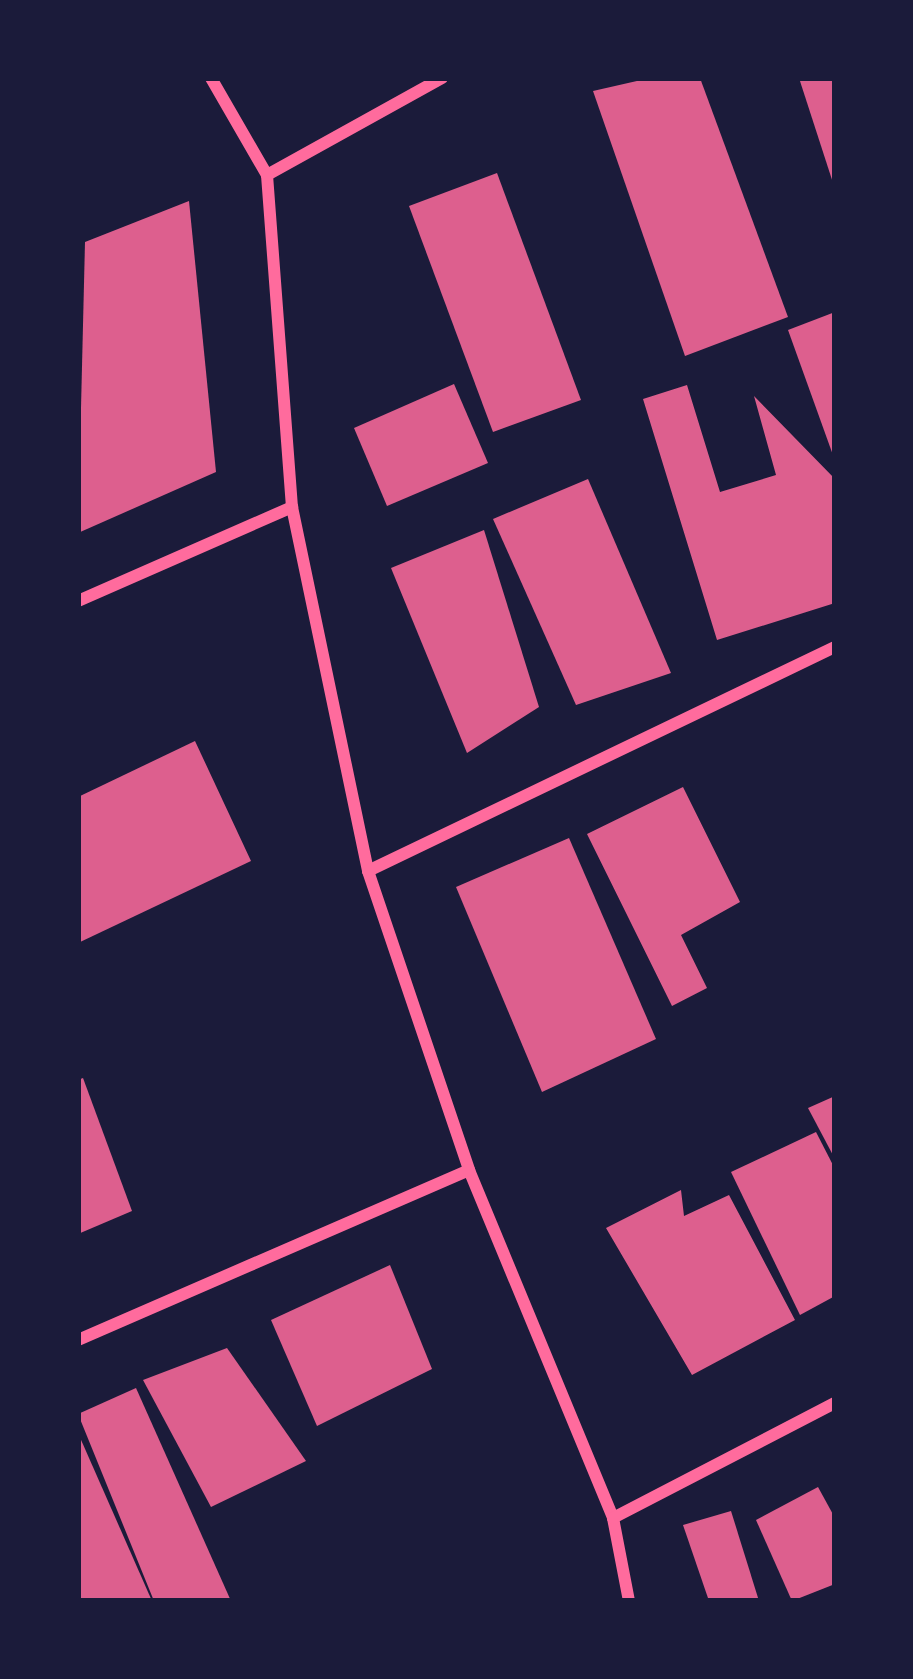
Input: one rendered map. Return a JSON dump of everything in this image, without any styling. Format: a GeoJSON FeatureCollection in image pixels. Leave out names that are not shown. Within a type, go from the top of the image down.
{"type":"FeatureCollection","features":[{"type":"Feature","properties":{"kind":"street"},"geometry":{"type":"LineString","coordinates":[[211,78],[267,175],[292,507],[368,871],[469,1170],[613,1518],[629,1601]]}},
{"type":"Feature","properties":{"kind":"street"},"geometry":{"type":"LineString","coordinates":[[267,175],[442,78]]}},
{"type":"Feature","properties":{"kind":"street"},"geometry":{"type":"LineString","coordinates":[[78,602],[292,507]]}},
{"type":"Feature","properties":{"kind":"street"},"geometry":{"type":"LineString","coordinates":[[368,871],[835,647]]}},
{"type":"Feature","properties":{"kind":"street"},"geometry":{"type":"LineString","coordinates":[[78,1340],[469,1170]]}},
{"type":"Feature","properties":{"kind":"street"},"geometry":{"type":"LineString","coordinates":[[613,1518],[835,1402]]}},
{"type":"Feature","properties":{"kind":"building"},"geometry":{"type":"Polygon","coordinates":[[[650,78],[700,78],[788,317],[685,356],[593,91],[650,78]]]}},
{"type":"Feature","properties":{"kind":"building"},"geometry":{"type":"Polygon","coordinates":[[[799,78],[835,78],[835,186],[834,186],[799,78]]]}},
{"type":"Feature","properties":{"kind":"building"},"geometry":{"type":"Polygon","coordinates":[[[497,173],[581,400],[493,432],[409,206],[497,173]]]}},
{"type":"Feature","properties":{"kind":"building"},"geometry":{"type":"Polygon","coordinates":[[[189,201],[216,472],[78,533],[85,242],[189,201]]]}},
{"type":"Feature","properties":{"kind":"building"},"geometry":{"type":"Polygon","coordinates":[[[835,312],[835,458],[834,458],[788,330],[835,312]]]}},
{"type":"Feature","properties":{"kind":"building"},"geometry":{"type":"Polygon","coordinates":[[[454,384],[488,463],[387,506],[354,428],[454,384]]]}},
{"type":"Feature","properties":{"kind":"building"},"geometry":{"type":"Polygon","coordinates":[[[687,385],[720,492],[776,475],[754,396],[835,479],[835,603],[717,640],[643,399],[687,385]]]}},
{"type":"Feature","properties":{"kind":"building"},"geometry":{"type":"Polygon","coordinates":[[[588,479],[671,673],[576,705],[493,519],[588,479]]]}},
{"type":"Feature","properties":{"kind":"building"},"geometry":{"type":"Polygon","coordinates":[[[484,530],[539,707],[467,753],[391,568],[484,530]]]}},
{"type":"Feature","properties":{"kind":"building"},"geometry":{"type":"Polygon","coordinates":[[[195,741],[251,861],[78,943],[78,797],[195,741]]]}},
{"type":"Feature","properties":{"kind":"building"},"geometry":{"type":"Polygon","coordinates":[[[683,787],[740,902],[681,935],[707,988],[672,1006],[587,834],[683,787]]]}},
{"type":"Feature","properties":{"kind":"building"},"geometry":{"type":"Polygon","coordinates":[[[569,838],[656,1039],[542,1092],[456,887],[569,838]]]}},
{"type":"Feature","properties":{"kind":"building"},"geometry":{"type":"Polygon","coordinates":[[[83,1078],[132,1211],[78,1234],[78,1080],[83,1078]]]}},
{"type":"Feature","properties":{"kind":"building"},"geometry":{"type":"Polygon","coordinates":[[[835,1096],[835,1159],[808,1108],[835,1096]]]}},
{"type":"Feature","properties":{"kind":"building"},"geometry":{"type":"Polygon","coordinates":[[[816,1132],[835,1169],[835,1296],[800,1315],[731,1172],[816,1132]]]}},
{"type":"Feature","properties":{"kind":"building"},"geometry":{"type":"Polygon","coordinates":[[[681,1190],[684,1216],[729,1195],[795,1320],[692,1375],[606,1228],[681,1190]]]}},
{"type":"Feature","properties":{"kind":"building"},"geometry":{"type":"Polygon","coordinates":[[[390,1265],[432,1369],[317,1426],[271,1320],[390,1265]]]}},
{"type":"Feature","properties":{"kind":"building"},"geometry":{"type":"Polygon","coordinates":[[[227,1348],[306,1461],[211,1507],[143,1380],[227,1348]]]}},
{"type":"Feature","properties":{"kind":"building"},"geometry":{"type":"Polygon","coordinates":[[[136,1388],[231,1601],[154,1601],[78,1414],[136,1388]]]}},
{"type":"Feature","properties":{"kind":"building"},"geometry":{"type":"Polygon","coordinates":[[[78,1433],[152,1601],[78,1601],[78,1433]]]}},
{"type":"Feature","properties":{"kind":"building"},"geometry":{"type":"Polygon","coordinates":[[[818,1487],[835,1518],[835,1584],[792,1601],[756,1520],[818,1487]]]}},
{"type":"Feature","properties":{"kind":"building"},"geometry":{"type":"Polygon","coordinates":[[[731,1511],[759,1601],[709,1601],[683,1525],[731,1511]]]}}]}
